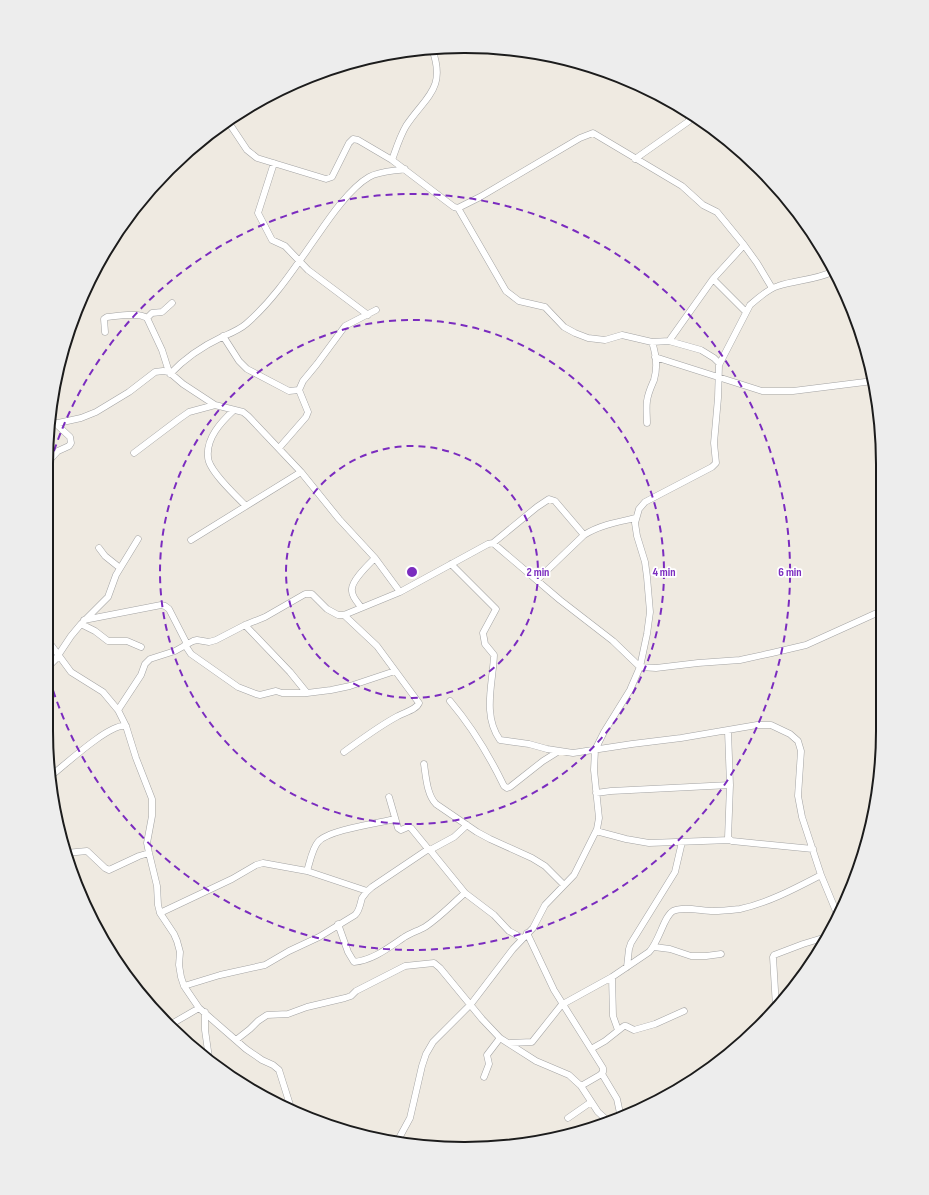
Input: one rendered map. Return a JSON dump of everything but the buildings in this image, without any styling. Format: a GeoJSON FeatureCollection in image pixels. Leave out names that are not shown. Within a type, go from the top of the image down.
{"type":"FeatureCollection","features":[{"type":"Feature","properties":{"kind":"street"},"geometry":{"type":"LineString","coordinates":[[392,160],[406,125],[430,95],[437,80],[437,67],[434,54]]}},
{"type":"Feature","properties":{"kind":"street"},"geometry":{"type":"LineString","coordinates":[[635,159],[666,139],[679,128],[689,123],[690,120]]}},
{"type":"Feature","properties":{"kind":"street"},"geometry":{"type":"LineString","coordinates":[[231,126],[247,150],[257,158],[311,176],[326,179],[330,179],[332,176],[349,143],[353,140],[358,140],[392,160],[454,207],[458,208],[506,291],[512,297],[519,301],[545,307],[564,327],[588,338],[606,340],[622,335],[652,342],[669,341],[701,350],[719,363]]}},
{"type":"Feature","properties":{"kind":"street"},"geometry":{"type":"LineString","coordinates":[[458,208],[480,197],[580,138],[592,133],[682,186],[703,205],[717,212],[744,245],[772,288]]}},
{"type":"Feature","properties":{"kind":"street"},"geometry":{"type":"LineString","coordinates":[[274,163],[258,213],[272,240],[285,246],[298,261],[322,282],[368,315]]}},
{"type":"Feature","properties":{"kind":"street"},"geometry":{"type":"LineString","coordinates":[[170,373],[191,356],[223,336],[233,333],[245,326],[264,308],[285,282],[298,261],[344,199],[364,180],[376,174],[405,169]]}},
{"type":"Feature","properties":{"kind":"street"},"geometry":{"type":"LineString","coordinates":[[669,341],[713,279],[744,245]]}},
{"type":"Feature","properties":{"kind":"street"},"geometry":{"type":"LineString","coordinates":[[400,1136],[410,1118],[416,1089],[426,1054],[433,1042],[471,1004],[522,938],[533,928],[545,905],[574,875],[596,831],[599,818],[594,770],[595,750],[604,732],[630,690],[640,667],[650,612],[648,577],[635,523],[639,509],[645,502],[712,467],[716,463],[714,443],[719,363],[750,305],[772,288],[787,283],[824,276],[829,273]]}},
{"type":"Feature","properties":{"kind":"street"},"geometry":{"type":"LineString","coordinates":[[713,279],[746,312]]}},
{"type":"Feature","properties":{"kind":"street"},"geometry":{"type":"LineString","coordinates":[[147,318],[152,313],[162,312],[172,303]]}},
{"type":"Feature","properties":{"kind":"street"},"geometry":{"type":"LineString","coordinates":[[279,448],[306,417],[308,412],[300,390],[303,381],[345,326],[376,310]]}},
{"type":"Feature","properties":{"kind":"street"},"geometry":{"type":"LineString","coordinates":[[105,332],[103,322],[107,317],[139,315],[147,318],[162,350],[170,373]]}},
{"type":"Feature","properties":{"kind":"street"},"geometry":{"type":"LineString","coordinates":[[223,336],[239,361],[247,369],[289,391],[300,390]]}},
{"type":"Feature","properties":{"kind":"street"},"geometry":{"type":"LineString","coordinates":[[647,423],[646,404],[656,370],[656,355],[652,342]]}},
{"type":"Feature","properties":{"kind":"street"},"geometry":{"type":"LineString","coordinates":[[655,357],[762,391],[793,391],[867,382]]}},
{"type":"Feature","properties":{"kind":"street"},"geometry":{"type":"LineString","coordinates":[[56,423],[81,418],[96,412],[129,392],[155,372],[163,371],[170,373],[183,384],[215,405],[243,412],[248,416],[302,472],[339,519],[375,558],[400,592]]}},
{"type":"Feature","properties":{"kind":"street"},"geometry":{"type":"LineString","coordinates":[[134,453],[189,412],[215,405]]}},
{"type":"Feature","properties":{"kind":"street"},"geometry":{"type":"LineString","coordinates":[[234,410],[214,433],[208,449],[207,458],[211,467],[246,506]]}},
{"type":"Feature","properties":{"kind":"street"},"geometry":{"type":"LineString","coordinates":[[53,457],[71,443],[71,439],[55,427]]}},
{"type":"Feature","properties":{"kind":"street"},"geometry":{"type":"LineString","coordinates":[[191,540],[302,472]]}},
{"type":"Feature","properties":{"kind":"street"},"geometry":{"type":"LineString","coordinates":[[118,710],[141,675],[147,661],[153,658],[175,651],[186,644],[197,640],[209,642],[216,640],[245,625],[265,618],[292,600],[308,593],[312,594],[327,609],[338,615],[344,615],[400,592],[488,544],[493,543],[537,507],[549,500],[556,502],[584,535]]}},
{"type":"Feature","properties":{"kind":"street"},"geometry":{"type":"LineString","coordinates":[[537,580],[584,535],[592,530],[609,524],[636,518]]}},
{"type":"Feature","properties":{"kind":"street"},"geometry":{"type":"LineString","coordinates":[[53,661],[82,622],[108,597],[120,568],[138,539]]}},
{"type":"Feature","properties":{"kind":"street"},"geometry":{"type":"LineString","coordinates":[[493,543],[613,641],[640,667],[656,668],[746,659],[806,645],[876,613]]}},
{"type":"Feature","properties":{"kind":"street"},"geometry":{"type":"LineString","coordinates":[[99,548],[105,556],[120,568]]}},
{"type":"Feature","properties":{"kind":"street"},"geometry":{"type":"LineString","coordinates":[[361,607],[352,594],[351,590],[353,583],[375,558]]}},
{"type":"Feature","properties":{"kind":"street"},"geometry":{"type":"LineString","coordinates":[[451,564],[496,609],[483,632],[485,644],[494,655],[490,709],[491,719],[498,739],[573,753],[728,731],[757,725],[770,726],[790,734],[798,741],[801,751],[798,796],[802,817],[821,875],[835,910]]}},
{"type":"Feature","properties":{"kind":"street"},"geometry":{"type":"LineString","coordinates":[[82,622],[161,605],[165,606],[169,609],[192,654],[234,684],[260,695],[276,691],[282,693],[322,692],[350,686],[395,671]]}},
{"type":"Feature","properties":{"kind":"street"},"geometry":{"type":"LineString","coordinates":[[344,615],[377,646],[419,702],[419,706],[399,715],[370,733],[344,752]]}},
{"type":"Feature","properties":{"kind":"street"},"geometry":{"type":"LineString","coordinates":[[82,622],[108,641],[125,641],[141,647]]}},
{"type":"Feature","properties":{"kind":"street"},"geometry":{"type":"LineString","coordinates":[[245,625],[308,693]]}},
{"type":"Feature","properties":{"kind":"street"},"geometry":{"type":"LineString","coordinates":[[53,647],[71,672],[103,692],[118,710],[126,726],[152,799],[152,816],[147,843],[157,886],[160,913],[177,940],[180,952],[179,965],[184,986],[199,1008],[252,1054],[273,1065],[279,1070],[290,1103]]}},
{"type":"Feature","properties":{"kind":"street"},"geometry":{"type":"LineString","coordinates":[[450,701],[471,727],[494,765],[504,786],[507,788],[558,751]]}},
{"type":"Feature","properties":{"kind":"street"},"geometry":{"type":"LineString","coordinates":[[56,771],[110,731],[121,725],[126,726]]}},
{"type":"Feature","properties":{"kind":"street"},"geometry":{"type":"LineString","coordinates":[[728,731],[730,785],[728,835],[730,840]]}},
{"type":"Feature","properties":{"kind":"street"},"geometry":{"type":"LineString","coordinates":[[424,764],[432,800],[467,825],[490,839],[532,858],[545,866],[564,885]]}},
{"type":"Feature","properties":{"kind":"street"},"geometry":{"type":"LineString","coordinates":[[596,793],[730,785]]}},
{"type":"Feature","properties":{"kind":"street"},"geometry":{"type":"LineString","coordinates":[[389,797],[399,829],[408,827],[411,828],[465,893],[510,931],[522,938]]}},
{"type":"Feature","properties":{"kind":"street"},"geometry":{"type":"LineString","coordinates":[[307,871],[315,848],[322,838],[340,832],[395,819]]}},
{"type":"Feature","properties":{"kind":"street"},"geometry":{"type":"LineString","coordinates":[[184,986],[265,964],[319,937],[358,912],[362,898],[367,891],[425,850],[429,850],[454,837],[467,825]]}},
{"type":"Feature","properties":{"kind":"street"},"geometry":{"type":"LineString","coordinates":[[596,831],[649,843],[730,840],[813,849]]}},
{"type":"Feature","properties":{"kind":"street"},"geometry":{"type":"LineString","coordinates":[[627,967],[630,942],[675,872],[682,842]]}},
{"type":"Feature","properties":{"kind":"street"},"geometry":{"type":"LineString","coordinates":[[72,852],[87,851],[109,870],[139,856],[149,854]]}},
{"type":"Feature","properties":{"kind":"street"},"geometry":{"type":"LineString","coordinates":[[160,913],[226,882],[260,863],[307,871],[367,891]]}},
{"type":"Feature","properties":{"kind":"street"},"geometry":{"type":"LineString","coordinates":[[508,1043],[532,1042],[563,1003],[612,977],[644,957],[654,947],[667,917],[672,911],[680,909],[711,912],[740,909],[766,901],[821,875]]}},
{"type":"Feature","properties":{"kind":"street"},"geometry":{"type":"LineString","coordinates":[[338,924],[350,956],[354,962],[361,961],[375,956],[406,936],[429,924],[465,893]]}},
{"type":"Feature","properties":{"kind":"street"},"geometry":{"type":"LineString","coordinates":[[527,933],[545,972],[579,1031],[603,1068],[602,1074],[617,1099],[620,1112]]}},
{"type":"Feature","properties":{"kind":"street"},"geometry":{"type":"LineString","coordinates":[[775,1000],[772,957],[819,939]]}},
{"type":"Feature","properties":{"kind":"street"},"geometry":{"type":"LineString","coordinates":[[654,947],[670,949],[691,956],[721,954]]}},
{"type":"Feature","properties":{"kind":"street"},"geometry":{"type":"LineString","coordinates":[[236,1040],[267,1015],[288,1014],[345,998],[397,970],[413,964],[434,963],[437,964],[482,1019],[500,1038],[536,1061],[569,1075],[581,1086],[603,1118]]}},
{"type":"Feature","properties":{"kind":"street"},"geometry":{"type":"LineString","coordinates":[[612,977],[612,1016],[618,1030]]}},
{"type":"Feature","properties":{"kind":"street"},"geometry":{"type":"LineString","coordinates":[[175,1022],[199,1008]]}},
{"type":"Feature","properties":{"kind":"street"},"geometry":{"type":"LineString","coordinates":[[591,1049],[626,1026],[634,1030],[655,1024],[684,1011]]}},
{"type":"Feature","properties":{"kind":"street"},"geometry":{"type":"LineString","coordinates":[[205,1012],[205,1030],[208,1052]]}},
{"type":"Feature","properties":{"kind":"street"},"geometry":{"type":"LineString","coordinates":[[484,1077],[489,1064],[487,1054],[500,1038]]}},
{"type":"Feature","properties":{"kind":"street"},"geometry":{"type":"LineString","coordinates":[[581,1086],[602,1074]]}},
{"type":"Feature","properties":{"kind":"street"},"geometry":{"type":"LineString","coordinates":[[568,1118],[591,1102]]}}]}
